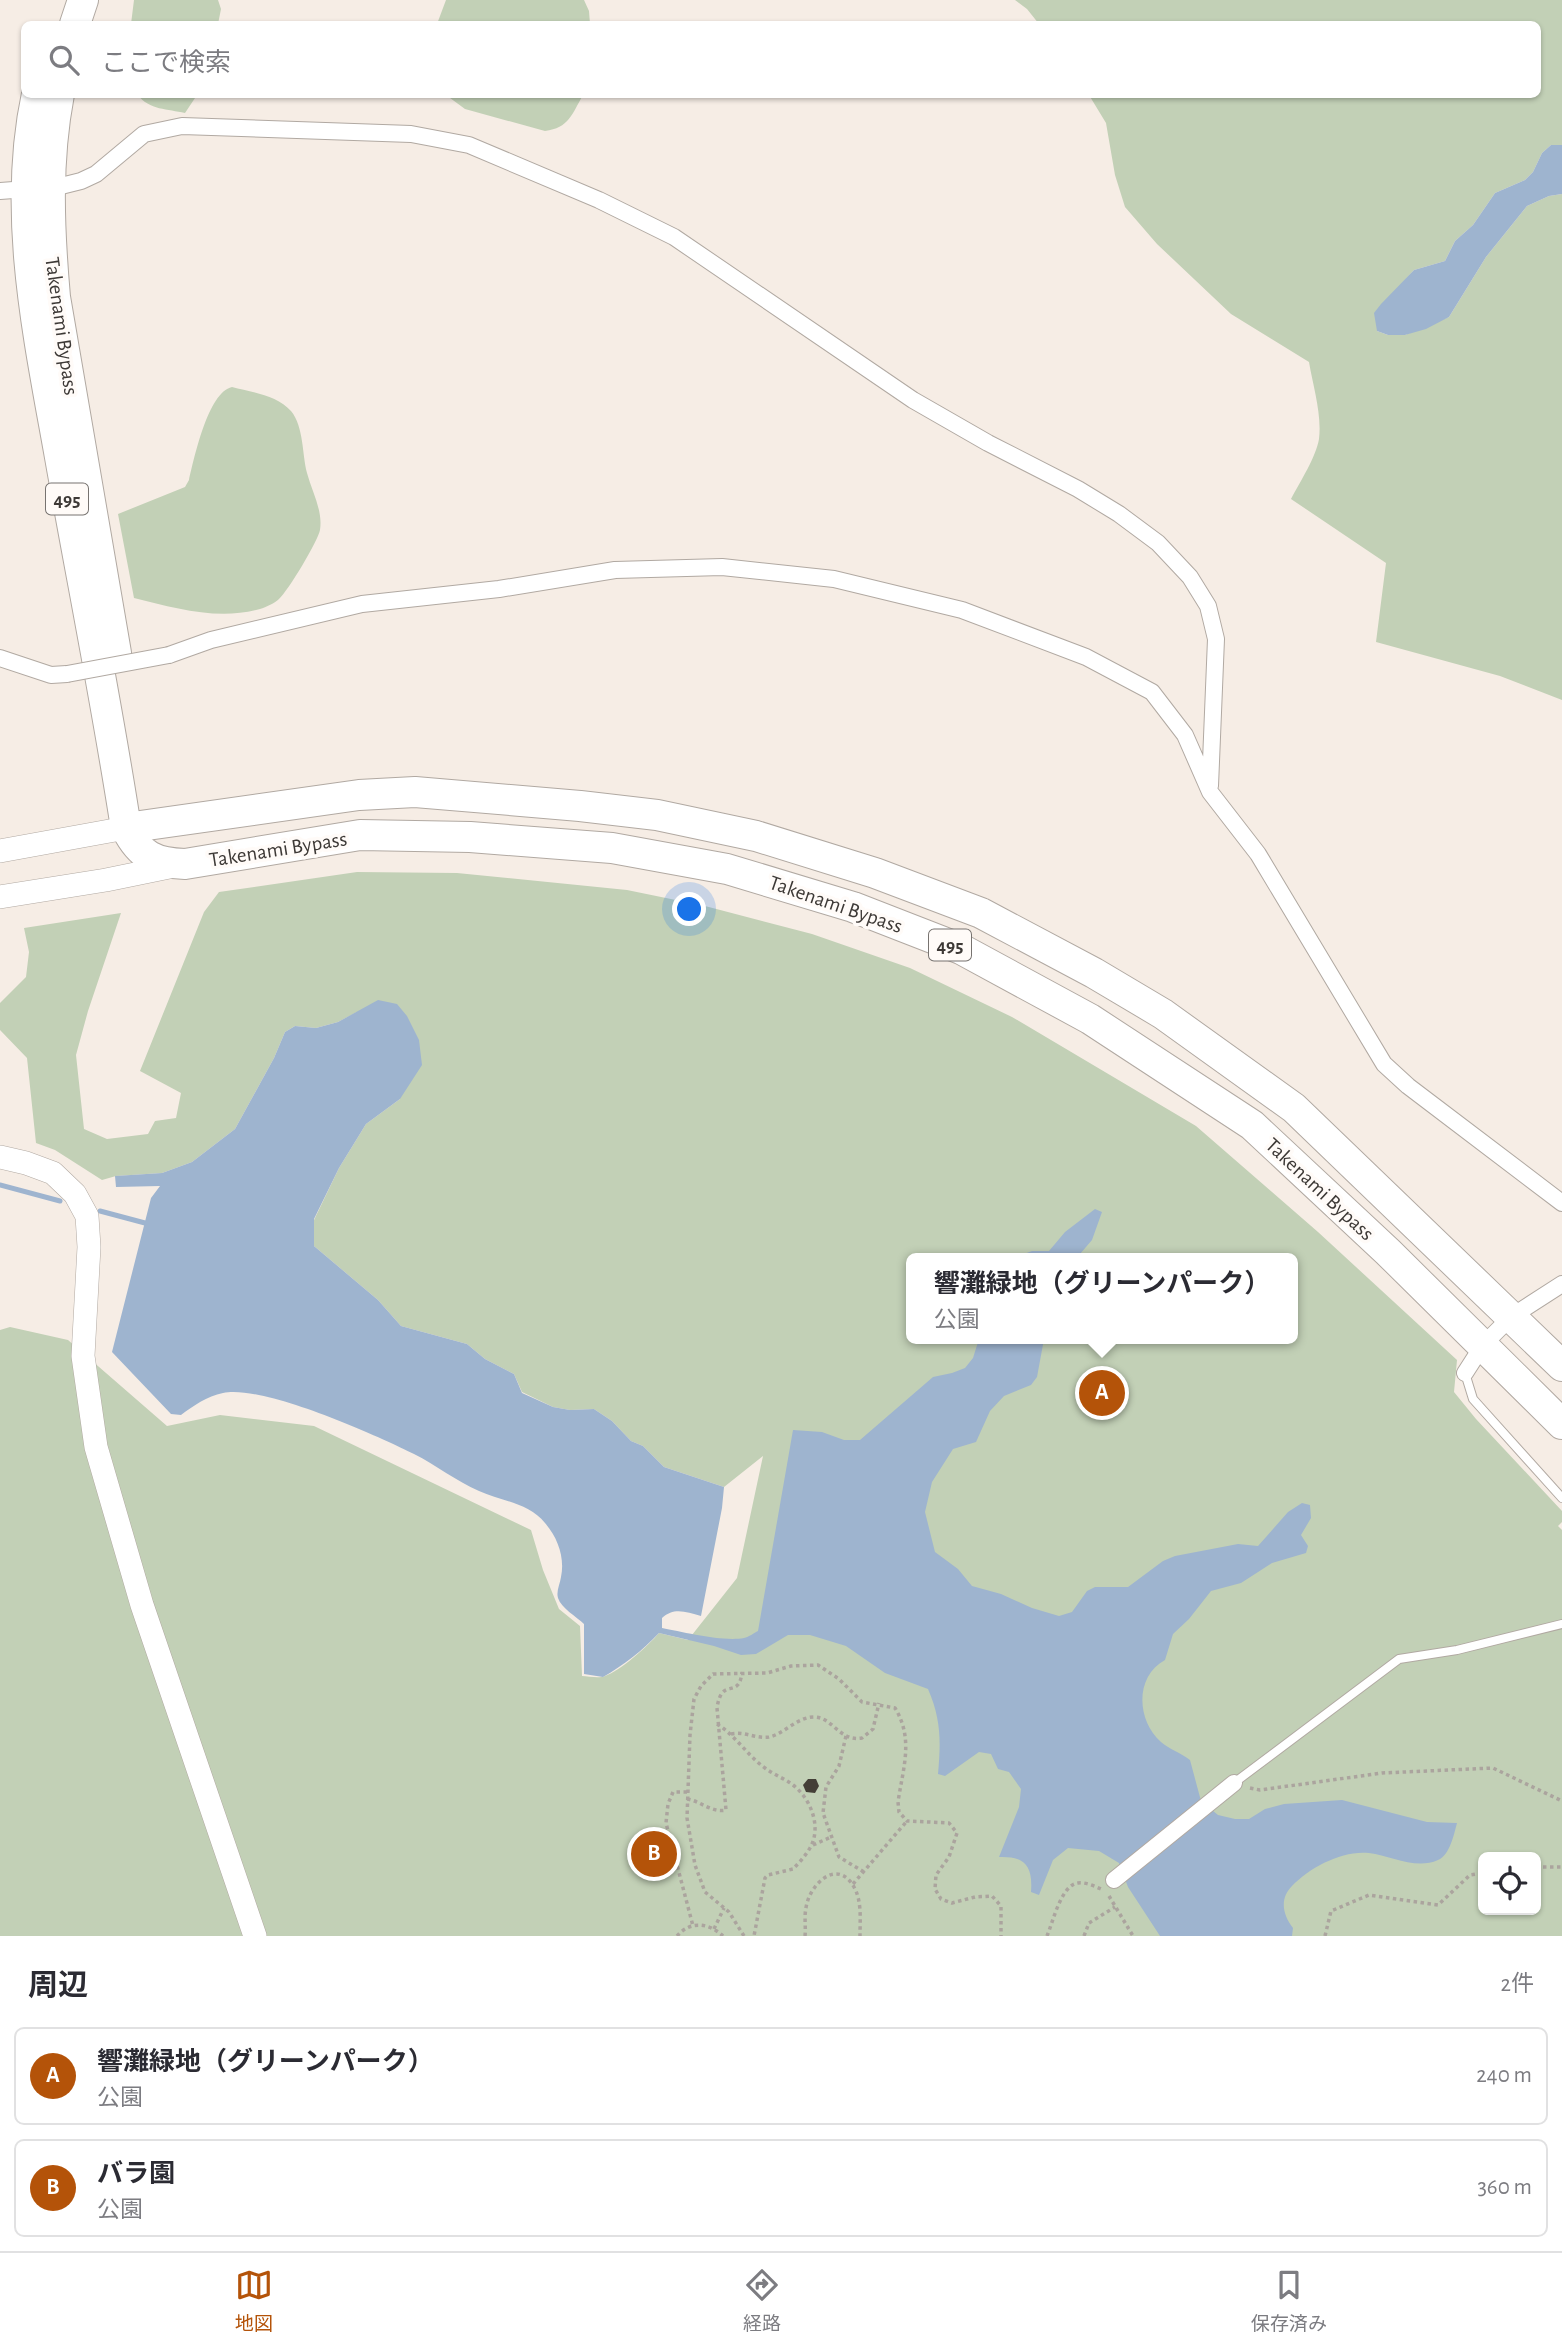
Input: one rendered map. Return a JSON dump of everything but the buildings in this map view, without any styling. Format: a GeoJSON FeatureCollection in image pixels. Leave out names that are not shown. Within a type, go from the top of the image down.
{"type":"FeatureCollection","features":[{"type":"Feature","properties":{"kind":"highway"},"geometry":{"type":"LineString","coordinates":[[55,21],[62,0]]}},
{"type":"Feature","properties":{"kind":"highway"},"geometry":{"type":"LineString","coordinates":[[76,21],[83,0]]}},
{"type":"Feature","properties":{"kind":"highway","name":"Takenami Bypass"},"geometry":{"type":"LineString","coordinates":[[36,98],[25,190],[32,285],[43,364],[129,832],[167,863],[185,864],[360,835],[470,836],[612,849],[727,869],[853,907],[961,949],[1079,1013],[1252,1125],[1388,1252],[1562,1423]]}},
{"type":"Feature","properties":{"kind":"highway","name":"Takenami Bypass"},"geometry":{"type":"LineString","coordinates":[[25,190],[52,141],[58,98]]}},
{"type":"Feature","properties":{"kind":"highway","name":"Takenami Bypass"},"geometry":{"type":"LineString","coordinates":[[129,832],[146,811],[164,820],[179,820],[359,795],[415,792],[657,815],[756,836],[886,877],[981,913],[1094,973],[1163,1014],[1294,1108],[1562,1366]]}},
{"type":"Feature","properties":{"kind":"street"},"geometry":{"type":"LineString","coordinates":[[25,190],[81,181],[96,174],[144,134],[182,126],[411,134],[469,145],[599,200],[674,237],[913,400],[988,443],[1078,489],[1119,514],[1158,543],[1190,577],[1208,606],[1216,639],[1210,792]]}},
{"type":"Feature","properties":{"kind":"street"},"geometry":{"type":"LineString","coordinates":[[0,658],[51,675],[66,674],[169,655],[211,640],[362,604],[499,589],[615,570],[722,567],[834,579],[961,610],[1086,657],[1152,692],[1185,735],[1210,792],[1258,854],[1384,1064],[1408,1086],[1562,1203]]}},
{"type":"Feature","properties":{"kind":"street"},"geometry":{"type":"LineString","coordinates":[[0,851],[129,832]]}},
{"type":"Feature","properties":{"kind":"street"},"geometry":{"type":"LineString","coordinates":[[0,897],[129,832]]}},
{"type":"Feature","properties":{"kind":"street"},"geometry":{"type":"LineString","coordinates":[[0,1157],[53,1173],[75,1194],[87,1216],[89,1247],[83,1356],[96,1447],[142,1605],[254,1936]]}},
{"type":"Feature","properties":{"kind":"street"},"geometry":{"type":"LineString","coordinates":[[1465,1373],[1483,1346],[1511,1317],[1562,1284]]}},
{"type":"Feature","properties":{"kind":"street"},"geometry":{"type":"LineString","coordinates":[[1114,1880],[1234,1783]]}},
{"type":"Feature","properties":{"kind":"lane"},"geometry":{"type":"LineString","coordinates":[[1465,1373],[1473,1399],[1562,1498]]}},
{"type":"Feature","properties":{"kind":"lane"},"geometry":{"type":"LineString","coordinates":[[1234,1783],[1399,1659],[1457,1650],[1562,1624]]}},
{"type":"Feature","properties":{"kind":"path"},"geometry":{"type":"LineString","coordinates":[[744,1936],[729,1912],[705,1892],[695,1865],[687,1818],[694,1699],[701,1686],[713,1674],[767,1673],[791,1666],[818,1665],[839,1679],[862,1702],[895,1708],[907,1738],[899,1812],[907,1821],[949,1823],[957,1833],[949,1857],[936,1875],[935,1889],[942,1899],[952,1903],[992,1896],[1000,1906],[1000,1936]]}},
{"type":"Feature","properties":{"kind":"path"},"geometry":{"type":"LineString","coordinates":[[687,1799],[719,1811],[726,1810],[717,1724],[719,1696],[723,1691],[741,1683],[742,1672]]}},
{"type":"Feature","properties":{"kind":"path"},"geometry":{"type":"LineString","coordinates":[[730,1734],[744,1732],[766,1737],[811,1717],[824,1720],[846,1736],[857,1739],[870,1733],[879,1703]]}},
{"type":"Feature","properties":{"kind":"path"},"geometry":{"type":"LineString","coordinates":[[717,1724],[765,1768],[791,1783],[808,1799],[811,1806],[814,1836],[811,1846],[793,1869],[765,1878],[754,1936]]}},
{"type":"Feature","properties":{"kind":"path"},"geometry":{"type":"LineString","coordinates":[[846,1736],[839,1766],[826,1787],[823,1813],[839,1857],[864,1872]]}},
{"type":"Feature","properties":{"kind":"path"},"geometry":{"type":"LineString","coordinates":[[1234,1783],[1260,1790],[1382,1773],[1493,1769],[1562,1801]]}},
{"type":"Feature","properties":{"kind":"path"},"geometry":{"type":"LineString","coordinates":[[687,1792],[673,1793],[668,1804],[666,1823],[693,1926]]}},
{"type":"Feature","properties":{"kind":"path"},"geometry":{"type":"LineString","coordinates":[[853,1884],[907,1821]]}},
{"type":"Feature","properties":{"kind":"path"},"geometry":{"type":"LineString","coordinates":[[811,1846],[831,1837]]}},
{"type":"Feature","properties":{"kind":"path"},"geometry":{"type":"LineString","coordinates":[[1541,1867],[1562,1867]]}},
{"type":"Feature","properties":{"kind":"path"},"geometry":{"type":"LineString","coordinates":[[805,1936],[806,1907],[813,1889],[824,1876],[834,1874],[844,1876],[853,1884],[858,1896],[860,1936]]}},
{"type":"Feature","properties":{"kind":"path"},"geometry":{"type":"LineString","coordinates":[[1325,1936],[1331,1911],[1369,1895],[1438,1905],[1470,1875],[1478,1874]]}},
{"type":"Feature","properties":{"kind":"path"},"geometry":{"type":"LineString","coordinates":[[1047,1936],[1064,1892],[1070,1885],[1079,1883],[1106,1891],[1133,1936]]}},
{"type":"Feature","properties":{"kind":"path"},"geometry":{"type":"LineString","coordinates":[[1084,1936],[1089,1923],[1115,1907]]}},
{"type":"Feature","properties":{"kind":"path"},"geometry":{"type":"LineString","coordinates":[[714,1929],[724,1908]]}},
{"type":"Feature","properties":{"kind":"path"},"geometry":{"type":"LineString","coordinates":[[680,1935],[693,1926],[707,1926],[721,1935]]}},
{"type":"Feature","properties":{"kind":"green space"},"geometry":{"type":"Polygon","coordinates":[[[134,0],[218,0],[221,9],[219,21],[131,21],[134,0]]]}},
{"type":"Feature","properties":{"kind":"green space"},"geometry":{"type":"Polygon","coordinates":[[[446,0],[584,0],[590,21],[438,21],[446,0]]]}},
{"type":"Feature","properties":{"kind":"green space"},"geometry":{"type":"Polygon","coordinates":[[[1015,0],[1562,0],[1562,145],[1551,145],[1542,153],[1533,172],[1525,180],[1495,193],[1473,225],[1455,241],[1445,261],[1414,270],[1404,281],[1377,331],[1388,335],[1405,335],[1449,317],[1486,257],[1527,206],[1549,196],[1562,194],[1562,700],[1500,676],[1376,642],[1386,563],[1291,499],[1319,439],[1318,410],[1309,362],[1231,314],[1157,244],[1125,207],[1115,175],[1106,123],[1091,98],[1541,98],[1541,21],[1037,21],[1015,0]]]}},
{"type":"Feature","properties":{"kind":"green space"},"geometry":{"type":"Polygon","coordinates":[[[140,98],[195,98],[185,113],[166,110],[140,98]]]}},
{"type":"Feature","properties":{"kind":"green space"},"geometry":{"type":"Polygon","coordinates":[[[450,98],[581,98],[565,123],[545,131],[465,109],[450,98]]]}},
{"type":"Feature","properties":{"kind":"green space"},"geometry":{"type":"Polygon","coordinates":[[[232,387],[279,401],[295,417],[307,473],[320,515],[318,536],[283,594],[275,602],[260,609],[228,614],[212,613],[134,598],[118,514],[185,487],[209,413],[223,392],[232,387]]]}},
{"type":"Feature","properties":{"kind":"green space"},"geometry":{"type":"Polygon","coordinates":[[[357,872],[457,873],[627,890],[705,906],[812,934],[910,968],[1012,1017],[1196,1126],[1318,1232],[1457,1360],[1454,1392],[1562,1511],[1562,1522],[1558,1526],[1562,1530],[1562,1936],[0,1936],[0,1330],[10,1327],[68,1340],[167,1426],[220,1415],[314,1426],[531,1530],[559,1609],[580,1626],[582,1676],[599,1677],[611,1673],[634,1658],[659,1633],[688,1640],[737,1578],[763,1456],[724,1487],[664,1467],[643,1446],[631,1441],[612,1421],[594,1409],[570,1410],[553,1407],[522,1392],[514,1374],[485,1359],[467,1344],[401,1326],[378,1300],[314,1246],[314,1220],[339,1168],[366,1124],[400,1099],[357,1012],[338,1022],[316,1028],[295,1026],[285,1032],[274,1058],[235,1129],[192,1162],[162,1173],[116,1176],[102,1180],[55,1150],[36,1143],[27,1058],[0,1030],[0,1003],[26,977],[29,952],[24,928],[121,913],[76,1055],[84,1129],[107,1139],[148,1134],[155,1121],[176,1118],[181,1093],[140,1071],[204,912],[219,892],[357,872]]]}},
{"type":"Feature","properties":{"kind":"water"},"geometry":{"type":"Polygon","coordinates":[[[1551,145],[1562,145],[1562,194],[1549,196],[1527,206],[1486,257],[1449,317],[1426,329],[1405,335],[1388,335],[1377,331],[1374,313],[1381,304],[1414,270],[1445,261],[1455,241],[1473,225],[1495,193],[1525,180],[1533,172],[1542,153],[1551,145]]]}},
{"type":"Feature","properties":{"kind":"water"},"geometry":{"type":"Polygon","coordinates":[[[378,1000],[397,1004],[407,1016],[419,1040],[422,1065],[400,1099],[366,1124],[339,1168],[314,1219],[314,1246],[378,1300],[401,1326],[467,1344],[485,1359],[514,1374],[522,1393],[553,1407],[570,1410],[594,1409],[612,1421],[631,1441],[643,1446],[664,1467],[724,1487],[701,1616],[680,1611],[671,1612],[662,1618],[662,1628],[725,1639],[744,1638],[758,1631],[793,1430],[822,1432],[844,1440],[860,1440],[933,1377],[965,1368],[973,1358],[977,1344],[1043,1344],[1037,1377],[1031,1385],[1004,1396],[990,1411],[976,1442],[953,1449],[932,1482],[925,1512],[935,1552],[958,1569],[972,1586],[1059,1616],[1072,1612],[1087,1591],[1095,1587],[1128,1587],[1163,1561],[1175,1556],[1238,1544],[1258,1546],[1288,1512],[1302,1503],[1310,1505],[1311,1518],[1301,1535],[1308,1546],[1306,1553],[1272,1563],[1241,1583],[1211,1591],[1173,1634],[1165,1660],[1148,1676],[1144,1687],[1143,1711],[1147,1722],[1161,1742],[1190,1760],[1201,1801],[1218,1815],[1249,1819],[1265,1809],[1284,1804],[1342,1800],[1427,1822],[1457,1823],[1446,1854],[1438,1860],[1421,1864],[1359,1853],[1338,1857],[1317,1866],[1299,1879],[1285,1896],[1284,1907],[1293,1928],[1292,1936],[1160,1936],[1128,1887],[1119,1863],[1099,1851],[1068,1848],[1053,1860],[1039,1895],[1031,1892],[1026,1864],[1015,1858],[999,1857],[1019,1807],[1021,1789],[1009,1772],[998,1769],[991,1754],[979,1752],[945,1776],[938,1774],[939,1730],[928,1689],[885,1673],[846,1646],[810,1635],[788,1635],[756,1654],[741,1655],[659,1633],[618,1668],[603,1677],[584,1674],[584,1624],[566,1609],[558,1598],[562,1563],[559,1548],[550,1529],[531,1511],[471,1487],[422,1458],[374,1435],[291,1403],[241,1392],[223,1393],[206,1399],[181,1415],[171,1414],[112,1352],[151,1198],[160,1186],[116,1187],[115,1176],[162,1173],[192,1162],[235,1129],[274,1058],[285,1032],[295,1026],[316,1028],[338,1022],[378,1000]]]}},
{"type":"Feature","properties":{"kind":"water"},"geometry":{"type":"Polygon","coordinates":[[[1095,1209],[1102,1212],[1092,1240],[1081,1253],[1027,1253],[1049,1251],[1065,1232],[1095,1209]]]}},
{"type":"Feature","properties":{"kind":"waterway"},"geometry":{"type":"LineString","coordinates":[[0,1185],[60,1201]]}},
{"type":"Feature","properties":{"kind":"waterway"},"geometry":{"type":"LineString","coordinates":[[100,1211],[145,1223]]}},
{"type":"Feature","properties":{"kind":"place","name":"響灘緑地（グリーンパーク）"},"geometry":{"type":"Point","coordinates":[1102,1393]}},
{"type":"Feature","properties":{"kind":"place","name":"バラ園"},"geometry":{"type":"Point","coordinates":[654,1854]}}]}
